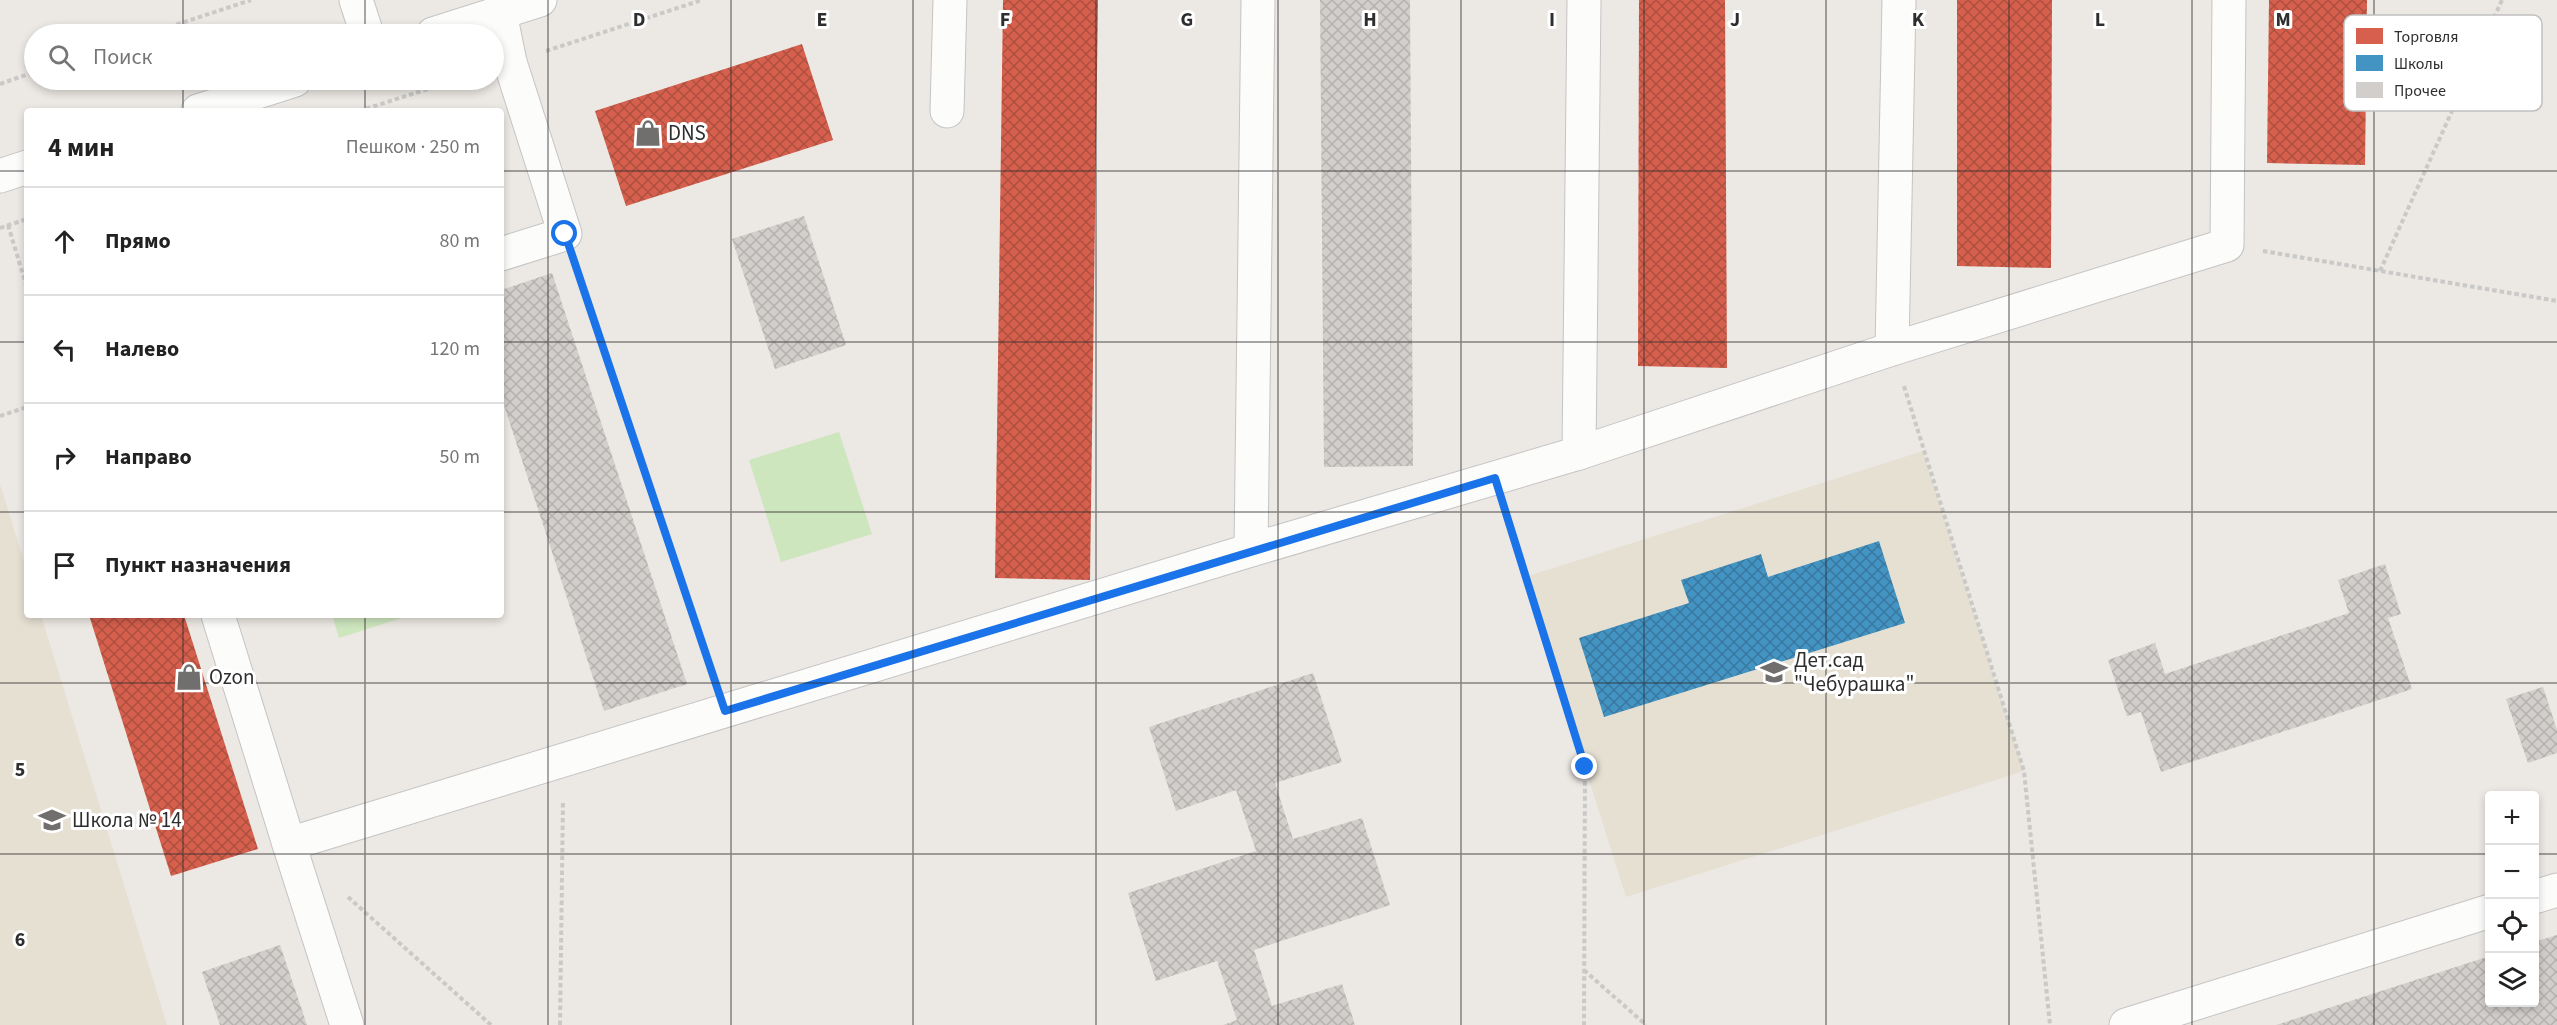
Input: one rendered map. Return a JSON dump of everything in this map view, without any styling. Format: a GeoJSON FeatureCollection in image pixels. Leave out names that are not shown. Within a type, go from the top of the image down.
{"type":"FeatureCollection","features":[{"type":"Feature","properties":{"kind":"street"},"geometry":{"type":"LineString","coordinates":[[356,0],[364,24]]}},
{"type":"Feature","properties":{"kind":"street"},"geometry":{"type":"LineString","coordinates":[[465,24],[540,0]]}},
{"type":"Feature","properties":{"kind":"street"},"geometry":{"type":"LineString","coordinates":[[947,111],[950,0]]}},
{"type":"Feature","properties":{"kind":"street"},"geometry":{"type":"LineString","coordinates":[[1251,550],[1258,0]]}},
{"type":"Feature","properties":{"kind":"street"},"geometry":{"type":"LineString","coordinates":[[1579,453],[1584,0]]}},
{"type":"Feature","properties":{"kind":"street"},"geometry":{"type":"LineString","coordinates":[[1892,349],[1899,0]]}},
{"type":"Feature","properties":{"kind":"street"},"geometry":{"type":"LineString","coordinates":[[290,844],[1251,550],[1579,453],[1892,349],[2227,245],[2229,0]]}},
{"type":"Feature","properties":{"kind":"street"},"geometry":{"type":"LineString","coordinates":[[500,13],[502,24]]}},
{"type":"Feature","properties":{"kind":"street"},"geometry":{"type":"LineString","coordinates":[[504,33],[510,62],[565,234],[504,253]]}},
{"type":"Feature","properties":{"kind":"street"},"geometry":{"type":"LineString","coordinates":[[207,108],[264,90]]}},
{"type":"Feature","properties":{"kind":"street"},"geometry":{"type":"LineString","coordinates":[[0,176],[24,168]]}},
{"type":"Feature","properties":{"kind":"street"},"geometry":{"type":"LineString","coordinates":[[219,618],[347,1025]]}},
{"type":"Feature","properties":{"kind":"street"},"geometry":{"type":"LineString","coordinates":[[2539,896],[2557,890]]}},
{"type":"Feature","properties":{"kind":"street"},"geometry":{"type":"LineString","coordinates":[[2126,1025],[2485,913]]}},
{"type":"Feature","properties":{"kind":"path"},"geometry":{"type":"LineString","coordinates":[[178,24],[251,0]]}},
{"type":"Feature","properties":{"kind":"path"},"geometry":{"type":"LineString","coordinates":[[510,62],[702,0]]}},
{"type":"Feature","properties":{"kind":"path"},"geometry":{"type":"LineString","coordinates":[[2495,15],[2502,0]]}},
{"type":"Feature","properties":{"kind":"path"},"geometry":{"type":"LineString","coordinates":[[0,84],[24,76]]}},
{"type":"Feature","properties":{"kind":"path"},"geometry":{"type":"LineString","coordinates":[[368,108],[425,90]]}},
{"type":"Feature","properties":{"kind":"path"},"geometry":{"type":"LineString","coordinates":[[2380,271],[2452,111]]}},
{"type":"Feature","properties":{"kind":"path"},"geometry":{"type":"LineString","coordinates":[[0,228],[24,220]]}},
{"type":"Feature","properties":{"kind":"path"},"geometry":{"type":"LineString","coordinates":[[8,225],[24,278]]}},
{"type":"Feature","properties":{"kind":"path"},"geometry":{"type":"LineString","coordinates":[[565,234],[725,711]]}},
{"type":"Feature","properties":{"kind":"path"},"geometry":{"type":"LineString","coordinates":[[2227,245],[2557,301]]}},
{"type":"Feature","properties":{"kind":"path"},"geometry":{"type":"LineString","coordinates":[[1902,381],[2024,771],[2050,1025]]}},
{"type":"Feature","properties":{"kind":"path"},"geometry":{"type":"LineString","coordinates":[[0,416],[24,408]]}},
{"type":"Feature","properties":{"kind":"path"},"geometry":{"type":"LineString","coordinates":[[1495,478],[1585,767],[1584,1025]]}},
{"type":"Feature","properties":{"kind":"path"},"geometry":{"type":"LineString","coordinates":[[560,1025],[564,760]]}},
{"type":"Feature","properties":{"kind":"path"},"geometry":{"type":"LineString","coordinates":[[342,891],[491,1025]]}},
{"type":"Feature","properties":{"kind":"path"},"geometry":{"type":"LineString","coordinates":[[1584,970],[1646,1025]]}},
{"type":"Feature","properties":{"kind":"shaded area","name":"Дет.сад \"Чебурашка\""},"geometry":{"type":"Polygon","coordinates":[[[1923,451],[2024,771],[1626,897],[1525,577],[1923,451]]]}},
{"type":"Feature","properties":{"kind":"shaded area","name":"Школа № 14"},"geometry":{"type":"Polygon","coordinates":[[[0,484],[24,561],[24,618],[42,618],[167,1025],[0,1025],[0,484]]]}},
{"type":"Feature","properties":{"kind":"green space"},"geometry":{"type":"Polygon","coordinates":[[[839,432],[872,534],[781,562],[749,460],[839,432]]]}},
{"type":"Feature","properties":{"kind":"green space"},"geometry":{"type":"Polygon","coordinates":[[[333,618],[402,618],[339,638],[333,618]]]}},
{"type":"Feature","properties":{"kind":"building: Торговля"},"geometry":{"type":"Polygon","coordinates":[[[1003,0],[1098,0],[1090,580],[995,578],[1003,0]]]}},
{"type":"Feature","properties":{"kind":"building: Торговля"},"geometry":{"type":"Polygon","coordinates":[[[1639,0],[1725,0],[1727,368],[1638,366],[1639,0]]]}},
{"type":"Feature","properties":{"kind":"building: Торговля"},"geometry":{"type":"Polygon","coordinates":[[[1957,0],[2052,0],[2051,268],[1957,266],[1957,0]]]}},
{"type":"Feature","properties":{"kind":"building: Торговля"},"geometry":{"type":"Polygon","coordinates":[[[2269,0],[2367,0],[2367,15],[2344,15],[2344,111],[2366,111],[2365,165],[2267,163],[2269,0]]]}},
{"type":"Feature","properties":{"kind":"building: Торговля"},"geometry":{"type":"Polygon","coordinates":[[[802,44],[833,140],[626,206],[595,111],[802,44]]]}},
{"type":"Feature","properties":{"kind":"building: Торговля"},"geometry":{"type":"Polygon","coordinates":[[[90,618],[185,618],[258,849],[171,876],[90,618]]]}},
{"type":"Feature","properties":{"kind":"building: Школы"},"geometry":{"type":"Polygon","coordinates":[[[1879,541],[1905,623],[1604,717],[1579,638],[1689,603],[1681,580],[1761,554],[1768,577],[1879,541]]]}},
{"type":"Feature","properties":{"kind":"building: Прочее"},"geometry":{"type":"Polygon","coordinates":[[[1320,0],[1410,0],[1413,466],[1324,467],[1320,0]]]}},
{"type":"Feature","properties":{"kind":"building: Прочее"},"geometry":{"type":"Polygon","coordinates":[[[804,216],[846,345],[775,369],[732,239],[804,216]]]}},
{"type":"Feature","properties":{"kind":"building: Прочее"},"geometry":{"type":"Polygon","coordinates":[[[552,273],[687,684],[604,711],[504,405],[504,289],[552,273]]]}},
{"type":"Feature","properties":{"kind":"building: Прочее"},"geometry":{"type":"Polygon","coordinates":[[[2385,564],[2401,614],[2388,618],[2412,689],[2161,772],[2141,712],[2127,716],[2108,660],[2155,643],[2165,674],[2349,613],[2338,580],[2385,564]]]}},
{"type":"Feature","properties":{"kind":"building: Прочее"},"geometry":{"type":"Polygon","coordinates":[[[1313,673],[1342,762],[1275,783],[1293,839],[1362,818],[1390,905],[1254,950],[1272,1006],[1342,984],[1355,1025],[1223,1025],[1237,1020],[1217,961],[1156,981],[1128,893],[1256,851],[1236,790],[1176,811],[1149,727],[1313,673]]]}},
{"type":"Feature","properties":{"kind":"building: Прочее"},"geometry":{"type":"Polygon","coordinates":[[[2543,687],[2557,730],[2557,753],[2528,763],[2506,699],[2543,687]]]}},
{"type":"Feature","properties":{"kind":"building: Прочее"},"geometry":{"type":"Polygon","coordinates":[[[2557,935],[2557,1025],[2276,1025],[2485,958],[2485,1007],[2539,1007],[2539,940],[2557,935]]]}},
{"type":"Feature","properties":{"kind":"building: Прочее"},"geometry":{"type":"Polygon","coordinates":[[[280,945],[307,1025],[220,1025],[202,972],[280,945]]]}},
{"type":"Feature","properties":{"kind":"place","name":"DNS"},"geometry":{"type":"Point","coordinates":[648,133]}},
{"type":"Feature","properties":{"kind":"place","name":"Дет.сад \"Чебурашка\""},"geometry":{"type":"Point","coordinates":[1774,672]}},
{"type":"Feature","properties":{"kind":"place","name":"Ozon"},"geometry":{"type":"Point","coordinates":[189,677]}},
{"type":"Feature","properties":{"kind":"place","name":"Школа № 14"},"geometry":{"type":"Point","coordinates":[52,820]}},
{"type":"Feature","properties":{"kind":"route"},"geometry":{"type":"LineString","coordinates":[[565,234],[725,711],[1495,478],[1585,767]]}}]}
